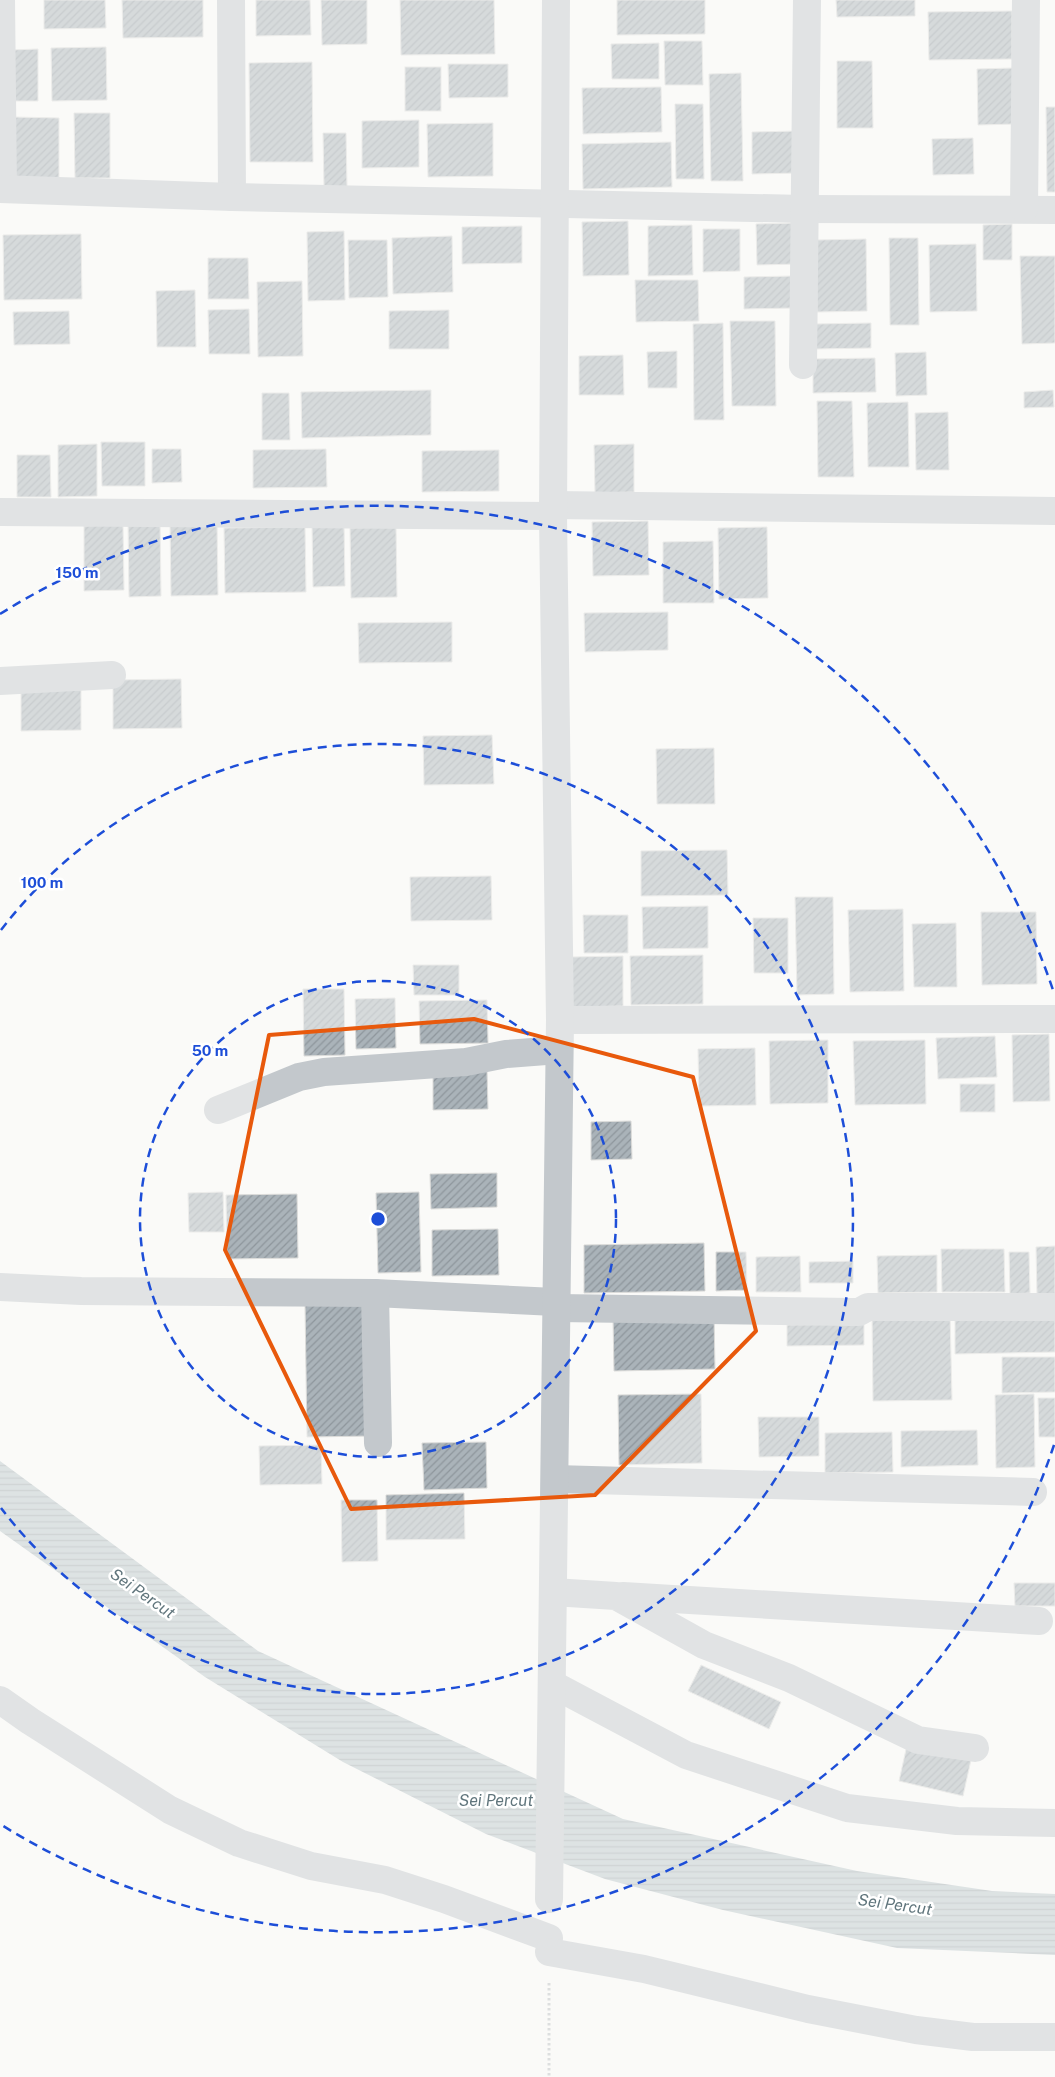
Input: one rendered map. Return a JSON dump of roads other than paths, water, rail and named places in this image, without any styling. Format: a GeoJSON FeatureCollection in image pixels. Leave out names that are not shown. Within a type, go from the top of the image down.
{"type":"FeatureCollection","features":[{"type":"Feature","properties":{"kind":"street"},"geometry":{"type":"LineString","coordinates":[[1,0],[2,189],[232,197],[804,209],[1055,210]]}},
{"type":"Feature","properties":{"kind":"street"},"geometry":{"type":"LineString","coordinates":[[231,0],[232,197]]}},
{"type":"Feature","properties":{"kind":"street"},"geometry":{"type":"LineString","coordinates":[[549,1899],[560,1020],[553,511],[556,0]]}},
{"type":"Feature","properties":{"kind":"street"},"geometry":{"type":"LineString","coordinates":[[803,365],[807,0]]}},
{"type":"Feature","properties":{"kind":"street"},"geometry":{"type":"LineString","coordinates":[[1024,209],[1026,0]]}},
{"type":"Feature","properties":{"kind":"street"},"geometry":{"type":"LineString","coordinates":[[0,512],[1055,511]]}},
{"type":"Feature","properties":{"kind":"street"},"geometry":{"type":"LineString","coordinates":[[0,681],[112,675]]}},
{"type":"Feature","properties":{"kind":"street"},"geometry":{"type":"LineString","coordinates":[[560,1020],[1055,1019]]}},
{"type":"Feature","properties":{"kind":"street"},"geometry":{"type":"LineString","coordinates":[[218,1110],[299,1078],[324,1072],[466,1062],[506,1054],[559,1050]]}},
{"type":"Feature","properties":{"kind":"street"},"geometry":{"type":"LineString","coordinates":[[0,1287],[82,1291],[375,1293],[556,1305],[851,1312],[859,1312],[868,1307],[1055,1307]]}},
{"type":"Feature","properties":{"kind":"street"},"geometry":{"type":"LineString","coordinates":[[375,1293],[378,1442]]}},
{"type":"Feature","properties":{"kind":"street"},"geometry":{"type":"LineString","coordinates":[[555,1479],[1033,1492]]}},
{"type":"Feature","properties":{"kind":"street"},"geometry":{"type":"LineString","coordinates":[[553,1592],[1039,1621]]}},
{"type":"Feature","properties":{"kind":"street"},"geometry":{"type":"LineString","coordinates":[[616,1596],[704,1645],[789,1678],[918,1740],[975,1748]]}},
{"type":"Feature","properties":{"kind":"street"},"geometry":{"type":"LineString","coordinates":[[552,1684],[686,1755],[847,1808],[958,1821],[1055,1823]]}},
{"type":"Feature","properties":{"kind":"street"},"geometry":{"type":"LineString","coordinates":[[0,1700],[170,1810],[239,1843],[312,1866],[384,1880],[444,1899],[549,1945],[808,2009],[916,2030],[973,2038],[1055,2037]]}},
{"type":"Feature","properties":{"kind":"water","name":"Sei Percut"},"geometry":{"type":"Polygon","coordinates":[[[0,1461],[258,1651],[623,1819],[857,1871],[992,1891],[1055,1894],[1055,1955],[897,1948],[723,1910],[605,1879],[486,1834],[343,1762],[205,1677],[0,1531],[0,1461]]]}}]}
